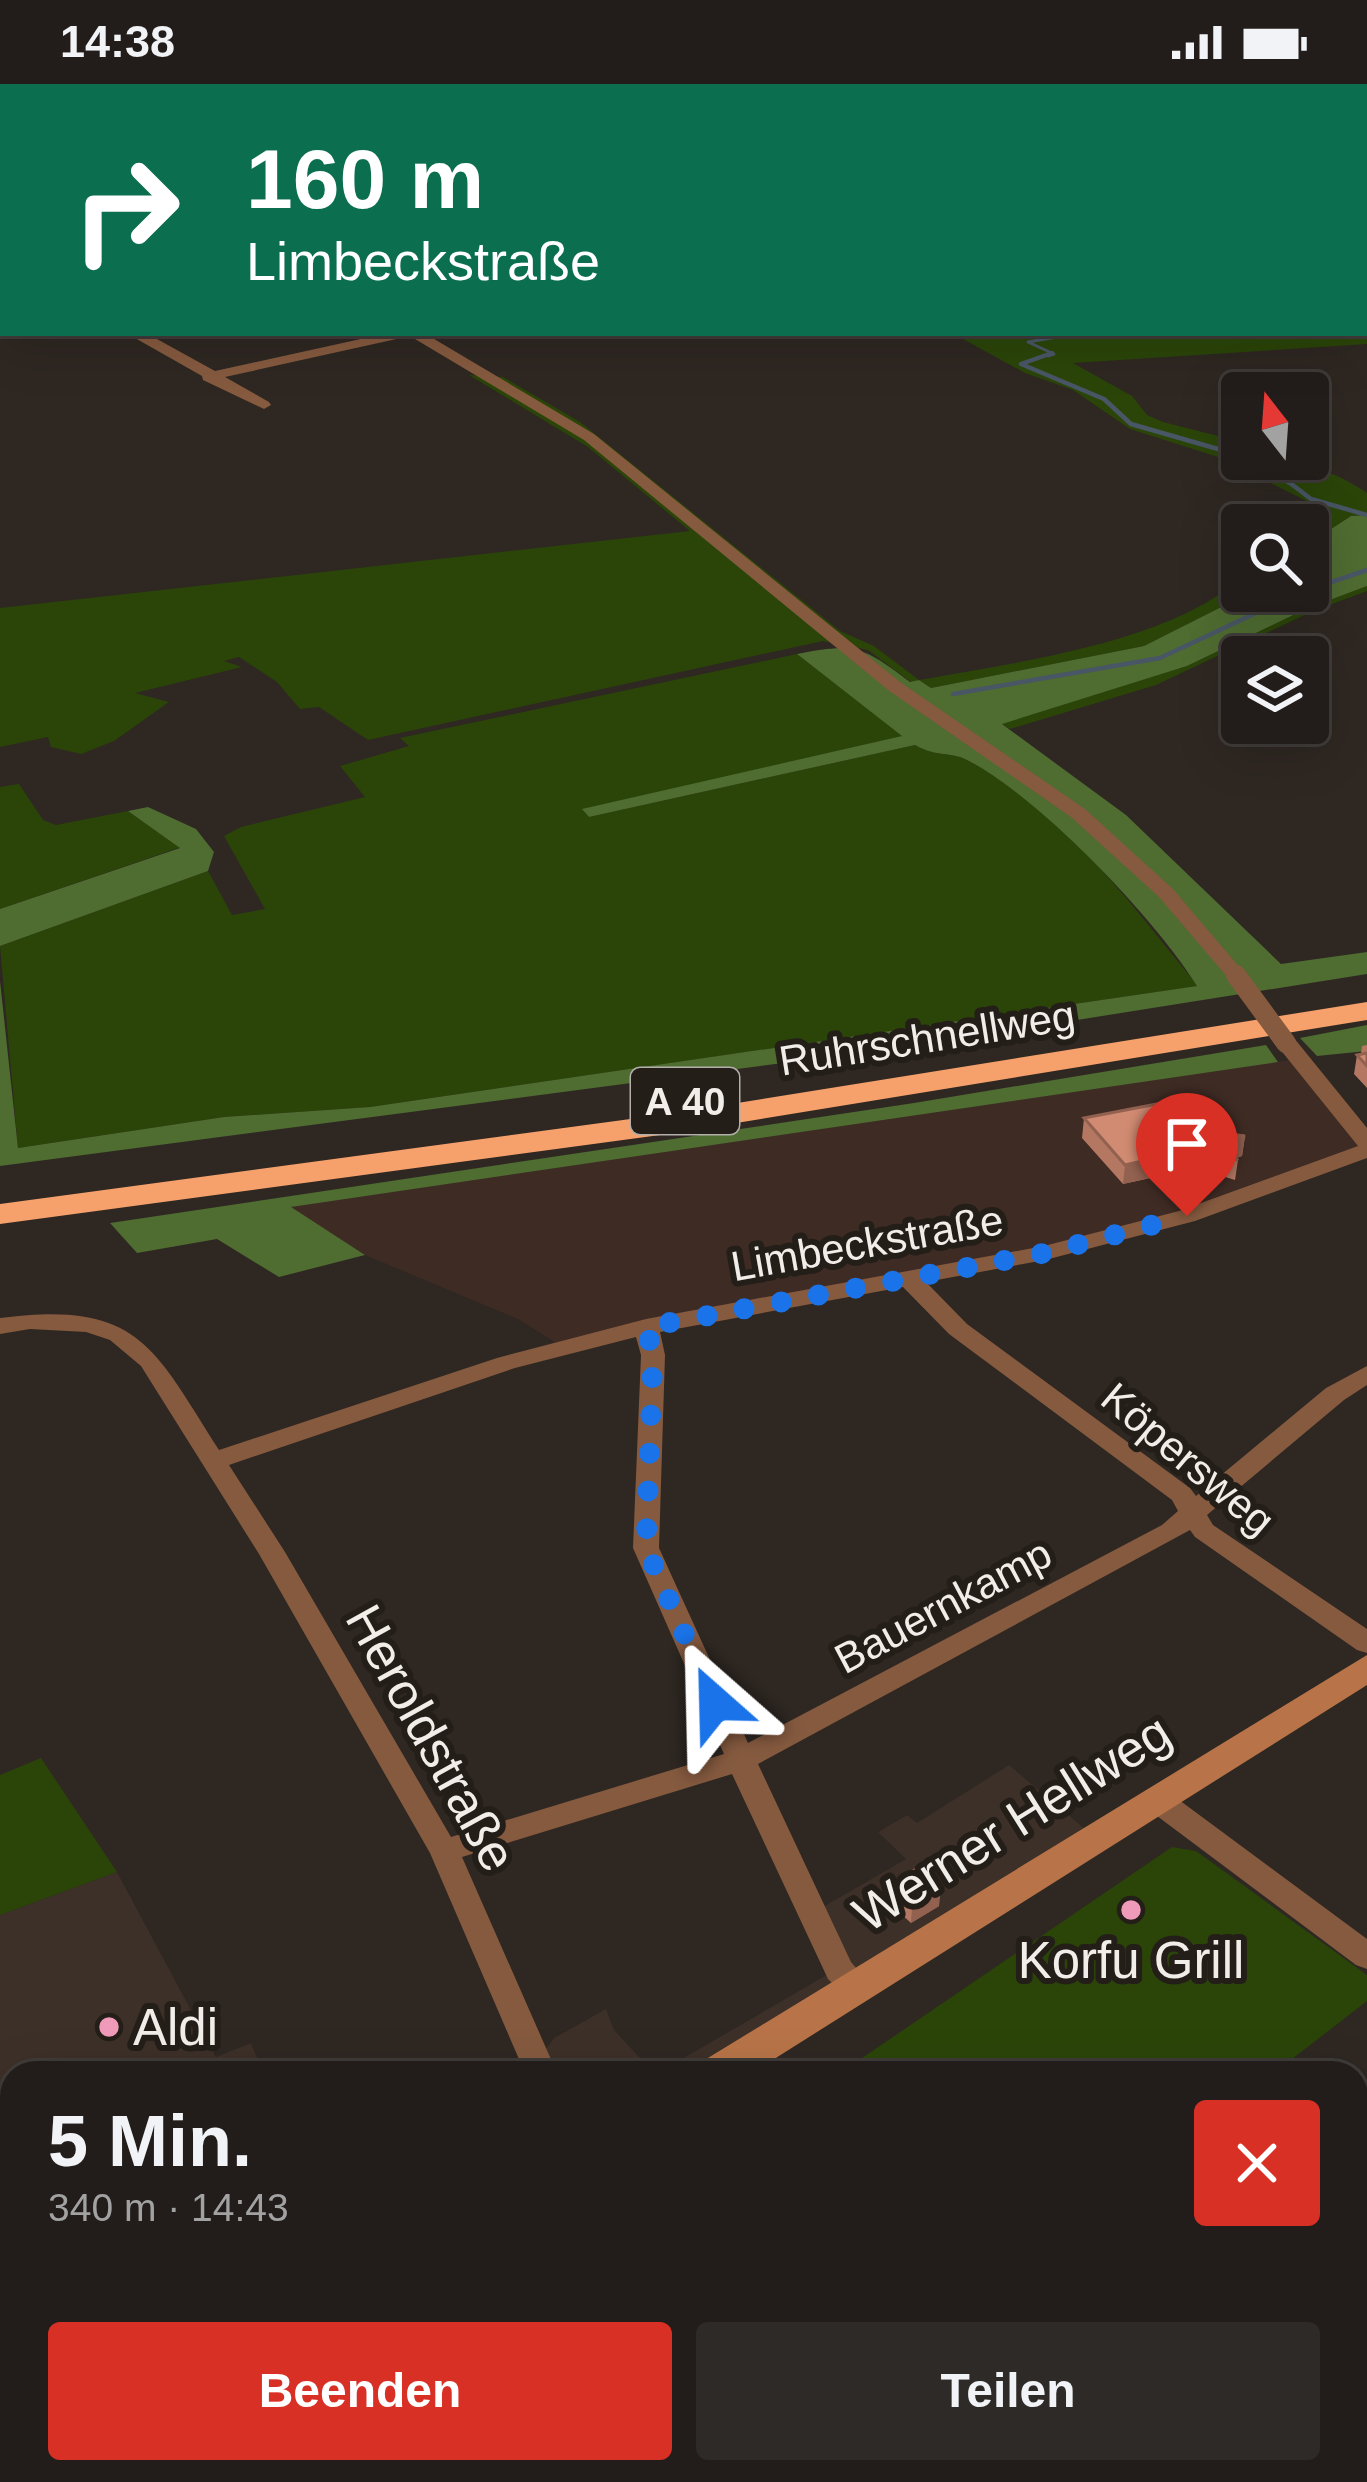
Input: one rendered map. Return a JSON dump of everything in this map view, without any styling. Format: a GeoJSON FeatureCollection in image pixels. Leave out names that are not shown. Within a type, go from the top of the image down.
{"type":"FeatureCollection","features":[{"type":"Feature","properties":{"kind":"highway","name":"Ruhrschnellweg"},"geometry":{"type":"LineString","coordinates":[[0,1192],[775,1088],[1367,990]]}},
{"type":"Feature","properties":{"kind":"highway","name":"Ruhrschnellweg"},"geometry":{"type":"LineString","coordinates":[[0,1214],[675,1124],[1367,1011]]}},
{"type":"Feature","properties":{"kind":"main road","name":"Werner Hellweg"},"geometry":{"type":"LineString","coordinates":[[738,2061],[1367,1669]]}},
{"type":"Feature","properties":{"kind":"street"},"geometry":{"type":"LineString","coordinates":[[143,336],[264,405]]}},
{"type":"Feature","properties":{"kind":"street"},"geometry":{"type":"LineString","coordinates":[[208,377],[396,336]]}},
{"type":"Feature","properties":{"kind":"street","name":"Limbeckstraße"},"geometry":{"type":"LineString","coordinates":[[415,336],[590,437],[894,686],[1078,813],[1166,893],[1236,975],[1367,1146],[1249,1196],[1147,1228],[910,1281],[646,1327]]}},
{"type":"Feature","properties":{"kind":"street","name":"Köpersweg"},"geometry":{"type":"LineString","coordinates":[[910,1281],[958,1329],[1181,1494],[1204,1531],[1367,1642]]}},
{"type":"Feature","properties":{"kind":"street","name":"Heroldstraße"},"geometry":{"type":"LineString","coordinates":[[0,1326],[88,1324],[136,1345],[214,1461],[370,1718],[444,1851],[536,2061]]}},
{"type":"Feature","properties":{"kind":"street"},"geometry":{"type":"LineString","coordinates":[[214,1461],[506,1363],[646,1327],[653,1355],[646,1548],[839,1970],[857,1988]]}},
{"type":"Feature","properties":{"kind":"street","name":"Bauernkamp"},"geometry":{"type":"LineString","coordinates":[[444,1851],[741,1760],[1194,1516],[1255,1461],[1367,1374]]}},
{"type":"Feature","properties":{"kind":"street"},"geometry":{"type":"LineString","coordinates":[[1156,1799],[1367,1956]]}},
{"type":"Feature","properties":{"kind":"shaded area"},"geometry":{"type":"Polygon","coordinates":[[[1297,1059],[1367,1150],[1187,1216],[564,1348],[518,1319],[365,1255],[289,1207],[1297,1059]]]}},
{"type":"Feature","properties":{"kind":"shaded area"},"geometry":{"type":"Polygon","coordinates":[[[1009,1765],[1085,1829],[709,2061],[679,2061],[849,1962],[823,1907],[906,1859],[878,1832],[907,1815],[917,1823],[1009,1765]]]}},
{"type":"Feature","properties":{"kind":"shaded area"},"geometry":{"type":"Polygon","coordinates":[[[117,1872],[216,2057],[251,2043],[258,2061],[0,2061],[0,1915],[117,1872]]]}},
{"type":"Feature","properties":{"kind":"shaded area"},"geometry":{"type":"Polygon","coordinates":[[[606,2009],[614,2030],[643,2061],[551,2061],[546,2049],[554,2038],[606,2009]]]}},
{"type":"Feature","properties":{"kind":"green space"},"geometry":{"type":"Polygon","coordinates":[[[957,336],[1367,336],[1367,344],[1073,363],[1132,396],[1147,415],[1221,437],[1221,458],[1130,429],[1073,390],[1025,373],[957,336]]]}},
{"type":"Feature","properties":{"kind":"green space"},"geometry":{"type":"Polygon","coordinates":[[[469,375],[503,377],[580,422],[840,631],[874,646],[919,680],[911,682],[868,650],[823,641],[368,740],[319,707],[300,709],[277,682],[239,657],[224,661],[242,667],[135,693],[169,702],[114,741],[81,754],[51,747],[48,737],[0,747],[0,608],[690,531],[588,447],[469,375]]]}},
{"type":"Feature","properties":{"kind":"green space"},"geometry":{"type":"Polygon","coordinates":[[[1329,473],[1367,493],[1367,515],[1351,516],[1329,530],[1329,504],[1313,504],[1264,480],[1329,480],[1329,473]]]}},
{"type":"Feature","properties":{"kind":"green space"},"geometry":{"type":"Polygon","coordinates":[[[1367,515],[1367,586],[1329,600],[1329,530],[1351,516],[1367,515]]]}},
{"type":"Feature","properties":{"kind":"green space"},"geometry":{"type":"Polygon","coordinates":[[[1367,586],[1367,591],[1329,605],[1329,600],[1367,586]]]}},
{"type":"Feature","properties":{"kind":"green space"},"geometry":{"type":"Polygon","coordinates":[[[1221,592],[1221,607],[1144,646],[931,688],[919,680],[1134,634],[1221,592]]]}},
{"type":"Feature","properties":{"kind":"green space"},"geometry":{"type":"Polygon","coordinates":[[[1221,607],[1221,612],[1300,612],[1250,636],[1221,636],[1221,650],[1187,666],[1002,724],[1126,815],[1281,964],[1367,952],[1367,974],[913,1046],[0,1166],[0,981],[18,1148],[224,1117],[370,1107],[1197,986],[1153,927],[1093,861],[1027,801],[961,757],[915,745],[589,817],[582,809],[902,736],[797,654],[833,648],[858,650],[910,682],[919,680],[931,688],[1144,646],[1221,607]]]}},
{"type":"Feature","properties":{"kind":"green space"},"geometry":{"type":"Polygon","coordinates":[[[1300,612],[1311,612],[1260,636],[1250,636],[1300,612]]]}},
{"type":"Feature","properties":{"kind":"green space"},"geometry":{"type":"Polygon","coordinates":[[[1221,650],[1221,654],[1156,685],[1010,729],[1001,723],[1187,666],[1221,650]]]}},
{"type":"Feature","properties":{"kind":"green space"},"geometry":{"type":"Polygon","coordinates":[[[797,654],[903,736],[583,810],[589,817],[915,745],[961,757],[1001,780],[1064,831],[1198,986],[370,1107],[224,1117],[18,1148],[0,946],[208,871],[232,915],[265,909],[224,836],[241,827],[365,797],[340,766],[409,746],[400,738],[797,654]]]}},
{"type":"Feature","properties":{"kind":"green space"},"geometry":{"type":"Polygon","coordinates":[[[19,784],[43,820],[56,825],[128,811],[181,847],[0,909],[0,787],[19,784]]]}},
{"type":"Feature","properties":{"kind":"green space"},"geometry":{"type":"Polygon","coordinates":[[[148,807],[196,829],[214,852],[208,871],[0,946],[0,909],[180,848],[128,811],[148,807]]]}},
{"type":"Feature","properties":{"kind":"green space"},"geometry":{"type":"Polygon","coordinates":[[[1367,1025],[1367,1051],[1317,1056],[1300,1038],[1367,1025]]]}},
{"type":"Feature","properties":{"kind":"green space"},"geometry":{"type":"Polygon","coordinates":[[[1266,1045],[1278,1062],[291,1207],[365,1255],[279,1277],[217,1239],[137,1253],[110,1223],[914,1103],[1266,1045]]]}},
{"type":"Feature","properties":{"kind":"green space"},"geometry":{"type":"Polygon","coordinates":[[[41,1758],[117,1872],[0,1915],[0,1775],[41,1758]]]}},
{"type":"Feature","properties":{"kind":"green space"},"geometry":{"type":"Polygon","coordinates":[[[1172,1847],[1196,1851],[1367,1975],[1367,2001],[1290,2061],[858,2061],[1172,1847]]]}},
{"type":"Feature","properties":{"kind":"building"},"geometry":{"type":"Polygon","coordinates":[[[1178,1100],[1208,1131],[1245,1136],[1221,1144],[1238,1160],[1198,1148],[1125,1165],[1084,1118],[1178,1100]]]}},
{"type":"Feature","properties":{"kind":"building"},"geometry":{"type":"Polygon","coordinates":[[[916,1869],[940,1891],[912,1908],[888,1886],[916,1869]]]}},
{"type":"Feature","properties":{"kind":"waterway"},"geometry":{"type":"LineString","coordinates":[[1052,353],[1028,342],[1063,336]]}},
{"type":"Feature","properties":{"kind":"waterway"},"geometry":{"type":"LineString","coordinates":[[1048,356],[1052,353]]}},
{"type":"Feature","properties":{"kind":"waterway"},"geometry":{"type":"LineString","coordinates":[[1052,353],[1021,364],[1104,399],[1131,424],[1218,449],[1290,483],[1311,499],[1367,515]]}},
{"type":"Feature","properties":{"kind":"waterway"},"geometry":{"type":"LineString","coordinates":[[1329,583],[1367,570]]}},
{"type":"Feature","properties":{"kind":"waterway"},"geometry":{"type":"LineString","coordinates":[[953,694],[1160,658],[1258,612]]}},
{"type":"Feature","properties":{"kind":"place","name":"Korfu Grill"},"geometry":{"type":"Point","coordinates":[1131,1910]}},
{"type":"Feature","properties":{"kind":"place","name":"Aldi"},"geometry":{"type":"Point","coordinates":[109,2027]}},
{"type":"Feature","properties":{"kind":"route"},"geometry":{"type":"LineString","coordinates":[[715,1703],[646,1548],[653,1355],[646,1327],[910,1281],[1187,1216]]}}]}
